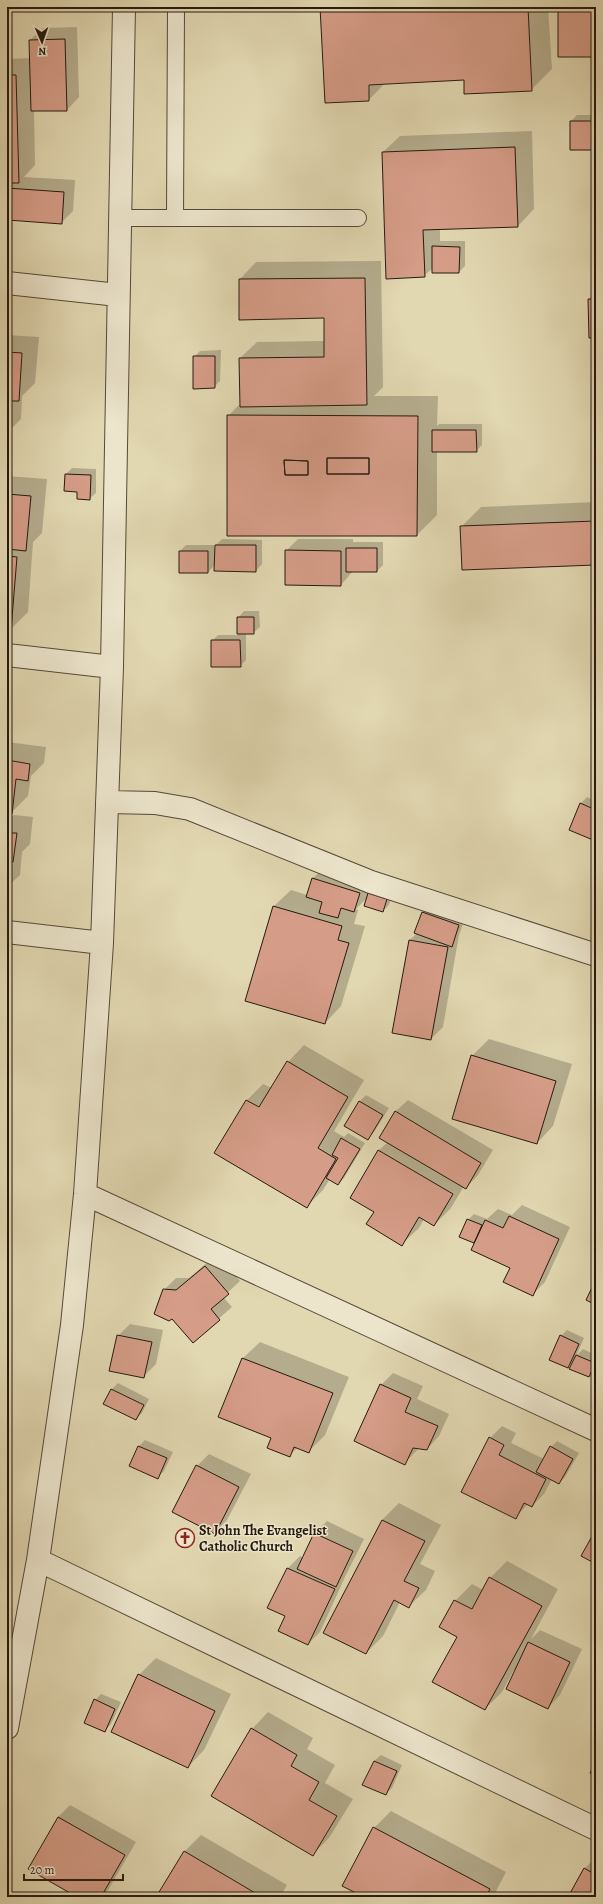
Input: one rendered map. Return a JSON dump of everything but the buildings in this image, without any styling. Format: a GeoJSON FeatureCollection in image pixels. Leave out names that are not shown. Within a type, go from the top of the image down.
{"type":"FeatureCollection","features":[{"type":"Feature","properties":{"kind":"street"},"geometry":{"type":"LineString","coordinates":[[7,1728],[38,1560],[72,1325],[85,1194],[102,942],[108,802],[112,667],[124,7]]}},
{"type":"Feature","properties":{"kind":"street"},"geometry":{"type":"LineString","coordinates":[[7,282],[118,295]]}},
{"type":"Feature","properties":{"kind":"street"},"geometry":{"type":"LineString","coordinates":[[7,656],[112,667]]}},
{"type":"Feature","properties":{"kind":"street"},"geometry":{"type":"LineString","coordinates":[[108,802],[155,803],[190,809],[371,882],[596,955]]}},
{"type":"Feature","properties":{"kind":"street"},"geometry":{"type":"LineString","coordinates":[[7,932],[102,942]]}},
{"type":"Feature","properties":{"kind":"street"},"geometry":{"type":"LineString","coordinates":[[85,1194],[596,1430]]}},
{"type":"Feature","properties":{"kind":"street"},"geometry":{"type":"LineString","coordinates":[[38,1560],[596,1828]]}},
{"type":"Feature","properties":{"kind":"lane"},"geometry":{"type":"LineString","coordinates":[[175,218],[176,7]]}},
{"type":"Feature","properties":{"kind":"lane"},"geometry":{"type":"LineString","coordinates":[[120,218],[358,218]]}},
{"type":"Feature","properties":{"kind":"place","name":"St John The Evangelist Catholic Church"},"geometry":{"type":"Point","coordinates":[185,1538]}}]}
